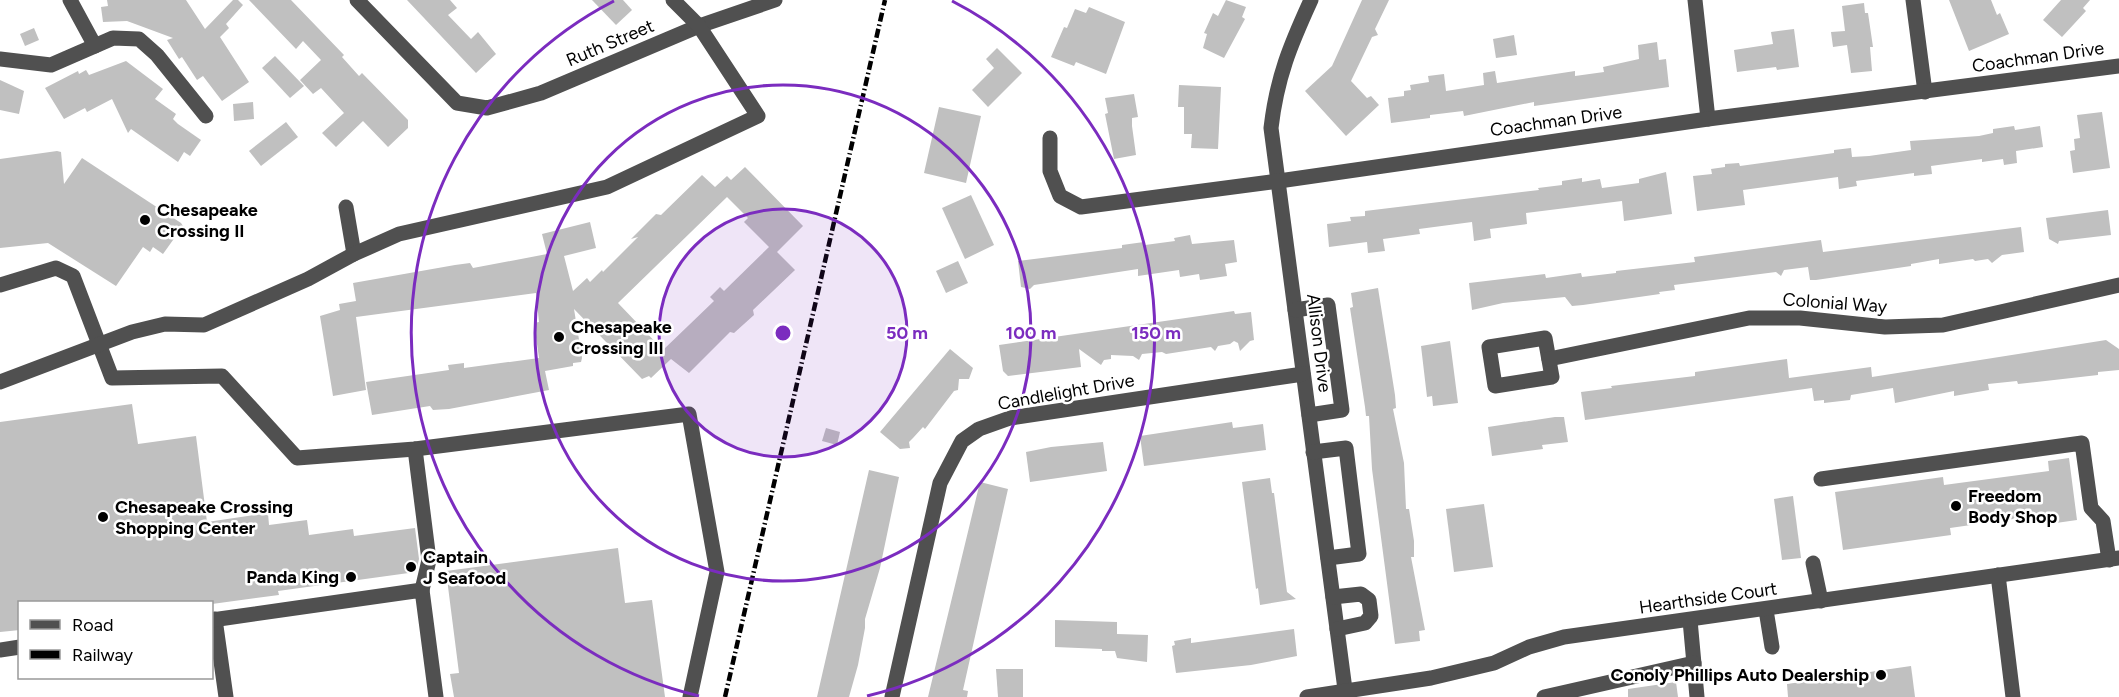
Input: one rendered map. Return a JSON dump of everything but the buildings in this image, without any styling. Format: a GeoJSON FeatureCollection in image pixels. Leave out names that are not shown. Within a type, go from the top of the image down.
{"type":"FeatureCollection","features":[{"type":"Feature","properties":{"kind":"street"},"geometry":{"type":"LineString","coordinates":[[70,0],[95,46]]}},
{"type":"Feature","properties":{"kind":"street","name":"Ruth Street"},"geometry":{"type":"LineString","coordinates":[[357,0],[457,103],[488,108],[541,93],[699,26],[775,0]]}},
{"type":"Feature","properties":{"kind":"street"},"geometry":{"type":"LineString","coordinates":[[0,382],[98,343],[165,324],[204,326],[308,279],[354,254],[399,234],[607,187],[758,116],[699,26],[673,0]]}},
{"type":"Feature","properties":{"kind":"street","name":"Allison Drive"},"geometry":{"type":"LineString","coordinates":[[1311,0],[1285,56],[1275,96],[1271,128],[1346,694]]}},
{"type":"Feature","properties":{"kind":"street"},"geometry":{"type":"LineString","coordinates":[[1695,0],[1708,119]]}},
{"type":"Feature","properties":{"kind":"street"},"geometry":{"type":"LineString","coordinates":[[1913,0],[1925,92]]}},
{"type":"Feature","properties":{"kind":"street"},"geometry":{"type":"LineString","coordinates":[[0,59],[51,64],[114,38],[139,39],[158,55],[206,116]]}},
{"type":"Feature","properties":{"kind":"street","name":"Coachman Drive"},"geometry":{"type":"LineString","coordinates":[[1050,138],[1050,171],[1060,196],[1081,207],[1708,119],[2119,66]]}},
{"type":"Feature","properties":{"kind":"street"},"geometry":{"type":"LineString","coordinates":[[346,207],[354,254]]}},
{"type":"Feature","properties":{"kind":"street"},"geometry":{"type":"LineString","coordinates":[[0,285],[56,268],[73,276],[112,378],[222,376],[297,458],[415,449],[689,414],[717,572],[690,697]]}},
{"type":"Feature","properties":{"kind":"street","name":"Colonial Way"},"geometry":{"type":"LineString","coordinates":[[1549,358],[1749,318],[1800,318],[1885,327],[1943,325],[2119,285]]}},
{"type":"Feature","properties":{"kind":"street"},"geometry":{"type":"LineString","coordinates":[[1295,310],[1328,305],[1342,410],[1309,415]]}},
{"type":"Feature","properties":{"kind":"street"},"geometry":{"type":"LineString","coordinates":[[1545,338],[1549,358],[1552,377],[1495,386],[1489,347],[1545,338]]}},
{"type":"Feature","properties":{"kind":"street","name":"Candlelight Drive"},"geometry":{"type":"LineString","coordinates":[[892,697],[940,483],[962,441],[979,429],[1010,418],[1303,374]]}},
{"type":"Feature","properties":{"kind":"street"},"geometry":{"type":"LineString","coordinates":[[1821,479],[2082,443],[2091,508],[2103,521],[2114,559]]}},
{"type":"Feature","properties":{"kind":"street"},"geometry":{"type":"LineString","coordinates":[[1313,452],[1346,448],[1359,554],[1328,558]]}},
{"type":"Feature","properties":{"kind":"street"},"geometry":{"type":"LineString","coordinates":[[415,449],[429,560],[423,590],[436,697]]}},
{"type":"Feature","properties":{"kind":"street","name":"Hearthside Court"},"geometry":{"type":"LineString","coordinates":[[1307,697],[1346,694],[1431,678],[1494,663],[1529,647],[1564,637],[2114,559]]}},
{"type":"Feature","properties":{"kind":"street"},"geometry":{"type":"LineString","coordinates":[[1813,563],[1821,601]]}},
{"type":"Feature","properties":{"kind":"street"},"geometry":{"type":"LineString","coordinates":[[1998,575],[2013,697]]}},
{"type":"Feature","properties":{"kind":"street"},"geometry":{"type":"LineString","coordinates":[[226,697],[213,619],[423,590]]}},
{"type":"Feature","properties":{"kind":"street"},"geometry":{"type":"LineString","coordinates":[[1333,597],[1361,594],[1369,600],[1371,616],[1365,623],[1337,629]]}},
{"type":"Feature","properties":{"kind":"street"},"geometry":{"type":"LineString","coordinates":[[1766,610],[1772,647]]}},
{"type":"Feature","properties":{"kind":"street"},"geometry":{"type":"LineString","coordinates":[[1690,620],[1697,697]]}},
{"type":"Feature","properties":{"kind":"street"},"geometry":{"type":"LineString","coordinates":[[0,650],[18,647]]}},
{"type":"Feature","properties":{"kind":"street"},"geometry":{"type":"LineString","coordinates":[[1544,697],[1694,663]]}},
{"type":"Feature","properties":{"kind":"railway"},"geometry":{"type":"LineString","coordinates":[[725,697],[885,0]]}},
{"type":"Feature","properties":{"kind":"place","name":"Chesapeake Crossing II"},"geometry":{"type":"Point","coordinates":[145,220]}},
{"type":"Feature","properties":{"kind":"place","name":"Chesapeake Crossing III"},"geometry":{"type":"Point","coordinates":[559,337]}},
{"type":"Feature","properties":{"kind":"place","name":"Freedom Body Shop"},"geometry":{"type":"Point","coordinates":[1956,506]}},
{"type":"Feature","properties":{"kind":"place","name":"Chesapeake Crossing Shopping Center"},"geometry":{"type":"Point","coordinates":[103,517]}},
{"type":"Feature","properties":{"kind":"place","name":"Captain J Seafood"},"geometry":{"type":"Point","coordinates":[411,567]}},
{"type":"Feature","properties":{"kind":"place","name":"Panda King"},"geometry":{"type":"Point","coordinates":[351,577]}},
{"type":"Feature","properties":{"kind":"place","name":"Conoly Phillips Auto Dealership"},"geometry":{"type":"Point","coordinates":[1881,675]}}]}
